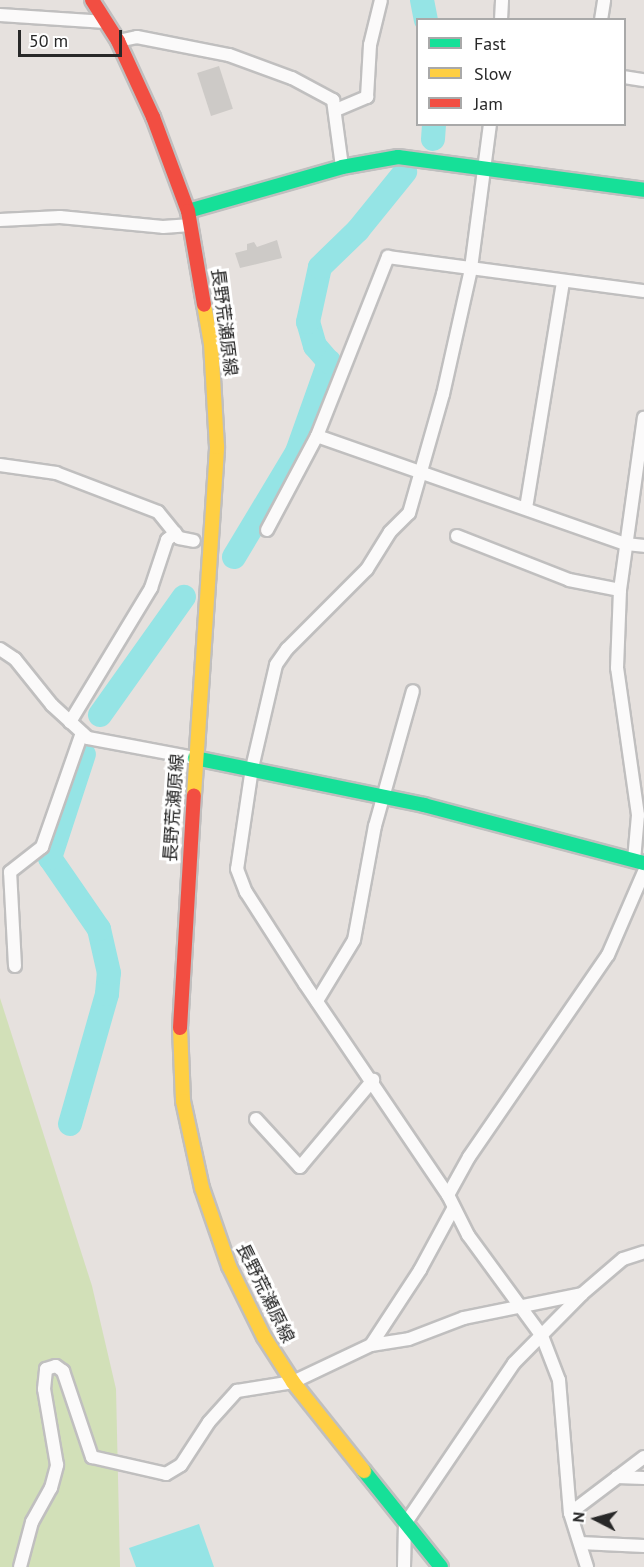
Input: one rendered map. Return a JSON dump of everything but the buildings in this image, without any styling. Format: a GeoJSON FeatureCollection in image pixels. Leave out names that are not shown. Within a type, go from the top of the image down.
{"type":"FeatureCollection","features":[{"type":"Feature","properties":{"kind":"main road","name":"長野荒瀬原線"},"geometry":{"type":"LineString","coordinates":[[92,0],[118,41],[153,117],[190,218],[211,344],[217,447],[179,1017],[183,1101],[202,1188],[229,1266],[264,1337],[293,1383],[441,1567]]}},
{"type":"Feature","properties":{"kind":"main road"},"geometry":{"type":"LineString","coordinates":[[190,218],[342,167],[398,157],[644,190]]}},
{"type":"Feature","properties":{"kind":"main road"},"geometry":{"type":"LineString","coordinates":[[195,758],[384,797],[639,862]]}},
{"type":"Feature","properties":{"kind":"street"},"geometry":{"type":"LineString","coordinates":[[336,110],[367,97],[370,45],[381,0]]}},
{"type":"Feature","properties":{"kind":"street"},"geometry":{"type":"LineString","coordinates":[[501,18],[502,0]]}},
{"type":"Feature","properties":{"kind":"street"},"geometry":{"type":"LineString","coordinates":[[601,18],[604,0]]}},
{"type":"Feature","properties":{"kind":"street"},"geometry":{"type":"LineString","coordinates":[[0,15],[106,22]]}},
{"type":"Feature","properties":{"kind":"street"},"geometry":{"type":"LineString","coordinates":[[118,41],[138,37],[229,55],[292,78],[333,100],[342,167]]}},
{"type":"Feature","properties":{"kind":"street"},"geometry":{"type":"LineString","coordinates":[[626,77],[644,80]]}},
{"type":"Feature","properties":{"kind":"street"},"geometry":{"type":"LineString","coordinates":[[490,126],[471,269],[423,471],[409,513],[390,532],[367,569],[287,649],[276,665],[252,768],[237,869],[246,892],[317,1001],[373,1080],[448,1195],[453,1209],[542,1336],[559,1380],[570,1513],[587,1567]]}},
{"type":"Feature","properties":{"kind":"street"},"geometry":{"type":"LineString","coordinates":[[0,220],[60,218],[163,227],[190,218]]}},
{"type":"Feature","properties":{"kind":"street"},"geometry":{"type":"LineString","coordinates":[[267,530],[317,436],[388,257],[644,291]]}},
{"type":"Feature","properties":{"kind":"street"},"geometry":{"type":"LineString","coordinates":[[526,508],[563,281]]}},
{"type":"Feature","properties":{"kind":"street"},"geometry":{"type":"LineString","coordinates":[[639,862],[638,815],[617,668],[620,590],[644,418]]}},
{"type":"Feature","properties":{"kind":"street"},"geometry":{"type":"LineString","coordinates":[[317,436],[423,471],[626,544],[644,546]]}},
{"type":"Feature","properties":{"kind":"street"},"geometry":{"type":"LineString","coordinates":[[0,465],[56,473],[158,512],[179,538],[194,541]]}},
{"type":"Feature","properties":{"kind":"street"},"geometry":{"type":"LineString","coordinates":[[70,722],[151,588],[167,540],[175,533]]}},
{"type":"Feature","properties":{"kind":"street"},"geometry":{"type":"LineString","coordinates":[[458,536],[569,580],[620,590]]}},
{"type":"Feature","properties":{"kind":"street"},"geometry":{"type":"LineString","coordinates":[[0,649],[15,659],[70,722],[88,738],[195,758]]}},
{"type":"Feature","properties":{"kind":"street"},"geometry":{"type":"LineString","coordinates":[[0,660],[15,659]]}},
{"type":"Feature","properties":{"kind":"street"},"geometry":{"type":"LineString","coordinates":[[317,1001],[354,940],[384,797],[413,691]]}},
{"type":"Feature","properties":{"kind":"street"},"geometry":{"type":"LineString","coordinates":[[15,966],[9,872],[42,847],[82,733]]}},
{"type":"Feature","properties":{"kind":"street"},"geometry":{"type":"LineString","coordinates":[[448,1195],[469,1157],[608,955],[644,872]]}},
{"type":"Feature","properties":{"kind":"street"},"geometry":{"type":"LineString","coordinates":[[256,1119],[300,1167],[373,1080]]}},
{"type":"Feature","properties":{"kind":"street"},"geometry":{"type":"LineString","coordinates":[[371,1345],[420,1270],[453,1209]]}},
{"type":"Feature","properties":{"kind":"street"},"geometry":{"type":"LineString","coordinates":[[404,1567],[405,1524],[514,1363],[582,1294],[623,1259],[644,1252]]}},
{"type":"Feature","properties":{"kind":"street"},"geometry":{"type":"LineString","coordinates":[[20,1567],[32,1522],[51,1488],[57,1465],[44,1389],[46,1369],[56,1366],[63,1371],[92,1457],[166,1474],[181,1465],[209,1422],[237,1391],[293,1383],[371,1345],[409,1339],[464,1318],[582,1294]]}},
{"type":"Feature","properties":{"kind":"street"},"geometry":{"type":"LineString","coordinates":[[570,1513],[644,1456]]}},
{"type":"Feature","properties":{"kind":"street"},"geometry":{"type":"LineString","coordinates":[[617,1477],[644,1478]]}},
{"type":"Feature","properties":{"kind":"street"},"geometry":{"type":"LineString","coordinates":[[580,1543],[644,1546]]}},
{"type":"Feature","properties":{"kind":"green space"},"geometry":{"type":"Polygon","coordinates":[[[0,998],[92,1286],[116,1389],[120,1567],[0,1567],[0,998]]]}},
{"type":"Feature","properties":{"kind":"water"},"geometry":{"type":"Polygon","coordinates":[[[199,1524],[214,1567],[136,1567],[129,1548],[199,1524]]]}},
{"type":"Feature","properties":{"kind":"waterway"},"geometry":{"type":"LineString","coordinates":[[422,0],[426,18]]}},
{"type":"Feature","properties":{"kind":"waterway"},"geometry":{"type":"LineString","coordinates":[[433,139],[434,126]]}},
{"type":"Feature","properties":{"kind":"waterway"},"geometry":{"type":"LineString","coordinates":[[234,557],[297,452],[329,362],[315,346],[308,322],[320,267],[358,230],[405,172]]}},
{"type":"Feature","properties":{"kind":"waterway"},"geometry":{"type":"LineString","coordinates":[[100,715],[184,597]]}},
{"type":"Feature","properties":{"kind":"waterway"},"geometry":{"type":"LineString","coordinates":[[70,1124],[107,994],[109,973],[99,929],[50,858],[84,754]]}},
{"type":"Feature","properties":{"kind":"traffic: fast"},"geometry":{"type":"LineString","coordinates":[[188,211],[342,167],[398,157],[644,190]]}},
{"type":"Feature","properties":{"kind":"traffic: fast"},"geometry":{"type":"LineString","coordinates":[[195,758],[424,805],[644,863]]}},
{"type":"Feature","properties":{"kind":"traffic: fast"},"geometry":{"type":"LineString","coordinates":[[364,1471],[441,1567]]}},
{"type":"Feature","properties":{"kind":"traffic: slow"},"geometry":{"type":"LineString","coordinates":[[194,795],[217,447],[211,344],[204,305]]}},
{"type":"Feature","properties":{"kind":"traffic: slow"},"geometry":{"type":"LineString","coordinates":[[180,1028],[183,1101],[202,1188],[229,1266],[264,1337],[293,1382],[364,1471]]}},
{"type":"Feature","properties":{"kind":"traffic: jam"},"geometry":{"type":"LineString","coordinates":[[92,0],[118,41],[153,117],[188,211],[204,305]]}},
{"type":"Feature","properties":{"kind":"traffic: jam"},"geometry":{"type":"LineString","coordinates":[[180,1028],[194,795]]}}]}
